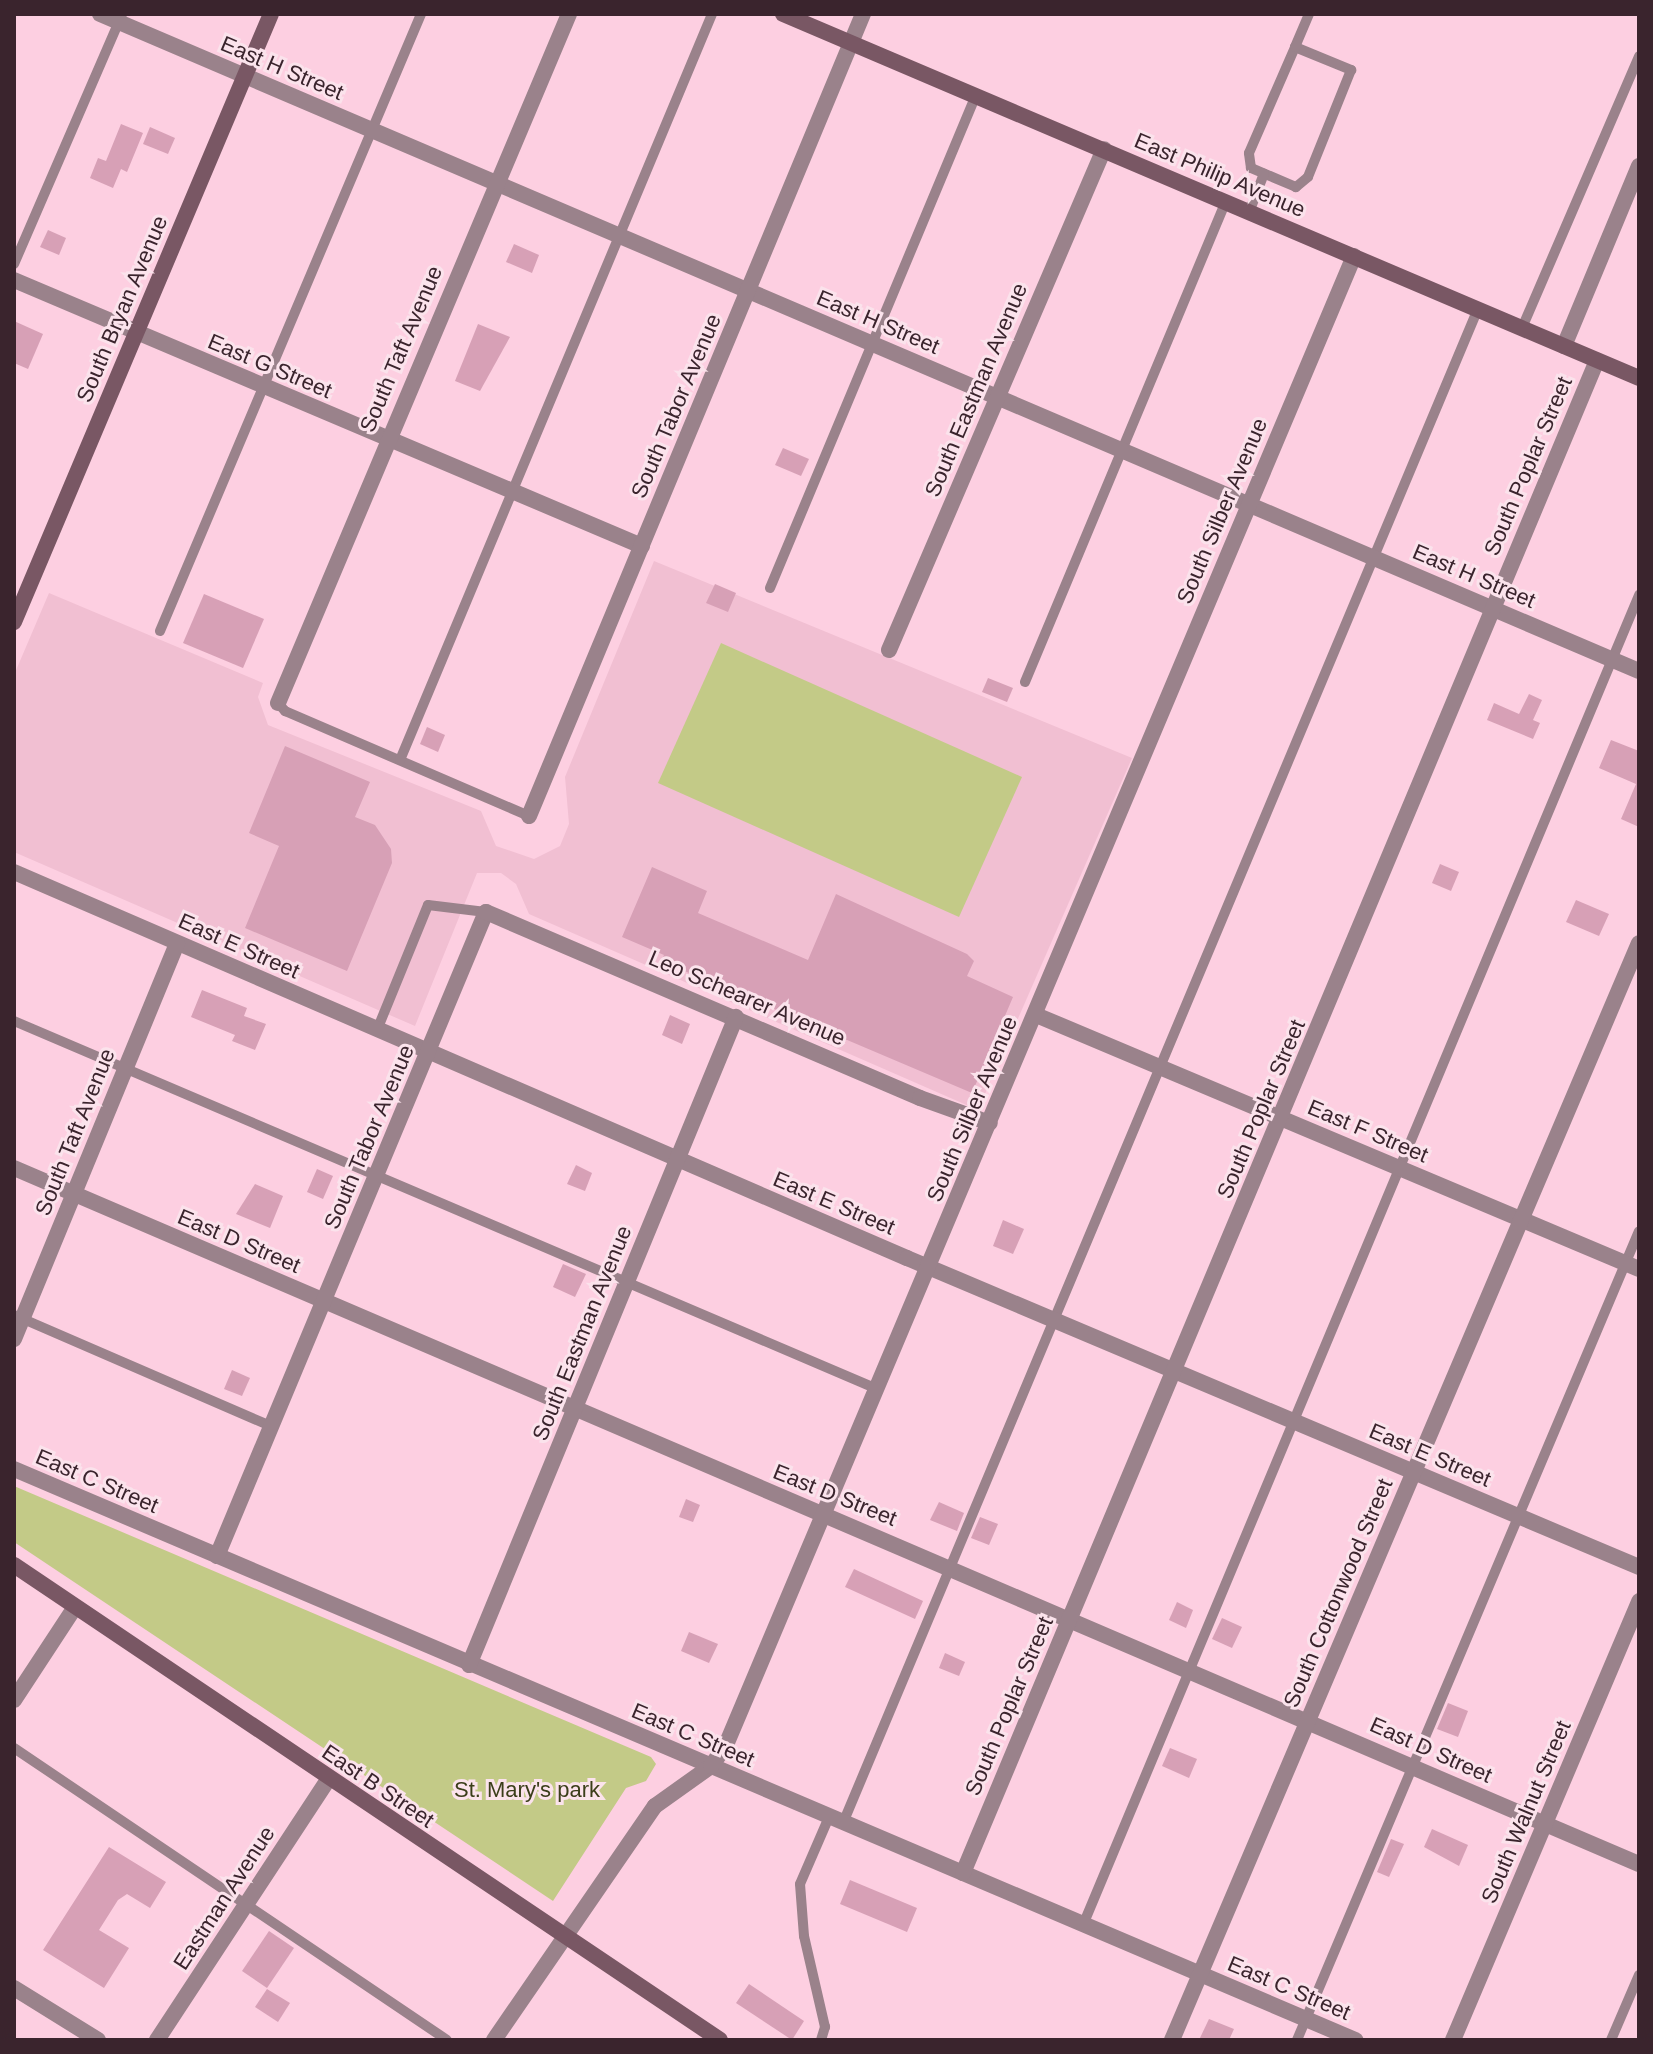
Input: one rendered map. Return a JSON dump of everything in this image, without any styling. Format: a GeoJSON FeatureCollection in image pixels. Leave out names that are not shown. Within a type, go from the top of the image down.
{"type":"FeatureCollection","features":[{"type":"Feature","properties":{"kind":"main road","name":"South Bryan Avenue"},"geometry":{"type":"LineString","coordinates":[[14,622],[271,14]]}},
{"type":"Feature","properties":{"kind":"main road","name":"East Philip Avenue"},"geometry":{"type":"LineString","coordinates":[[783,14],[1639,378]]}},
{"type":"Feature","properties":{"kind":"main road","name":"East B Street"},"geometry":{"type":"LineString","coordinates":[[14,1565],[328,1780],[720,2040]]}},
{"type":"Feature","properties":{"kind":"street","name":"East H Street"},"geometry":{"type":"LineString","coordinates":[[100,14],[120,18],[244,76],[1639,671]]}},
{"type":"Feature","properties":{"kind":"street","name":"South Taft Avenue"},"geometry":{"type":"LineString","coordinates":[[278,703],[385,439],[569,14]]}},
{"type":"Feature","properties":{"kind":"street","name":"South Tabor Avenue"},"geometry":{"type":"LineString","coordinates":[[529,816],[863,14]]}},
{"type":"Feature","properties":{"kind":"street","name":"South Eastman Avenue"},"geometry":{"type":"LineString","coordinates":[[889,650],[1104,149]]}},
{"type":"Feature","properties":{"kind":"street","name":"South Poplar Street"},"geometry":{"type":"LineString","coordinates":[[1564,346],[1639,166]]}},
{"type":"Feature","properties":{"kind":"street","name":"South Silber Avenue"},"geometry":{"type":"LineString","coordinates":[[494,2040],[655,1806],[711,1766],[726,1745],[1354,256]]}},
{"type":"Feature","properties":{"kind":"street","name":"East G Street"},"geometry":{"type":"LineString","coordinates":[[14,280],[642,546]]}},
{"type":"Feature","properties":{"kind":"street","name":"South Poplar Street"},"geometry":{"type":"LineString","coordinates":[[963,1873],[1597,360]]}},
{"type":"Feature","properties":{"kind":"street","name":"East E Street"},"geometry":{"type":"LineString","coordinates":[[14,872],[678,1160],[1639,1567]]}},
{"type":"Feature","properties":{"kind":"street","name":"South Tabor Avenue"},"geometry":{"type":"LineString","coordinates":[[217,1556],[486,912]]}},
{"type":"Feature","properties":{"kind":"street","name":"Leo Schearer Avenue"},"geometry":{"type":"LineString","coordinates":[[486,912],[920,1098],[990,1123]]}},
{"type":"Feature","properties":{"kind":"street","name":"South Taft Avenue"},"geometry":{"type":"LineString","coordinates":[[14,1339],[18,1317],[74,1193],[177,943]]}},
{"type":"Feature","properties":{"kind":"street","name":"South Cottonwood Street"},"geometry":{"type":"LineString","coordinates":[[1172,2040],[1414,1472],[1633,973],[1639,943]]}},
{"type":"Feature","properties":{"kind":"street","name":"East F Street"},"geometry":{"type":"LineString","coordinates":[[1036,1015],[1632,1266]]}},
{"type":"Feature","properties":{"kind":"street","name":"South Eastman Avenue"},"geometry":{"type":"LineString","coordinates":[[469,1665],[736,1017]]}},
{"type":"Feature","properties":{"kind":"street","name":"East D Street"},"geometry":{"type":"LineString","coordinates":[[14,1168],[574,1410],[950,1565],[1639,1864]]}},
{"type":"Feature","properties":{"kind":"street","name":"East C Street"},"geometry":{"type":"LineString","coordinates":[[14,1469],[1355,2040]]}},
{"type":"Feature","properties":{"kind":"street","name":"South Walnut Street"},"geometry":{"type":"LineString","coordinates":[[1453,2040],[1639,1601]]}},
{"type":"Feature","properties":{"kind":"street"},"geometry":{"type":"LineString","coordinates":[[14,1700],[75,1607]]}},
{"type":"Feature","properties":{"kind":"street","name":"Eastman Avenue"},"geometry":{"type":"LineString","coordinates":[[157,2040],[328,1780]]}},
{"type":"Feature","properties":{"kind":"street"},"geometry":{"type":"LineString","coordinates":[[14,1988],[98,2040]]}},
{"type":"Feature","properties":{"kind":"lane"},"geometry":{"type":"LineString","coordinates":[[160,631],[261,386],[421,14]]}},
{"type":"Feature","properties":{"kind":"lane"},"geometry":{"type":"LineString","coordinates":[[400,760],[515,493],[712,14]]}},
{"type":"Feature","properties":{"kind":"lane"},"geometry":{"type":"LineString","coordinates":[[1295,47],[1351,70],[1302,186],[1251,168],[1249,153],[1309,14]]}},
{"type":"Feature","properties":{"kind":"lane"},"geometry":{"type":"LineString","coordinates":[[14,264],[120,18]]}},
{"type":"Feature","properties":{"kind":"lane"},"geometry":{"type":"LineString","coordinates":[[1522,328],[1639,56]]}},
{"type":"Feature","properties":{"kind":"lane"},"geometry":{"type":"LineString","coordinates":[[770,588],[976,95]]}},
{"type":"Feature","properties":{"kind":"lane"},"geometry":{"type":"LineString","coordinates":[[1250,210],[1264,174]]}},
{"type":"Feature","properties":{"kind":"lane"},"geometry":{"type":"LineString","coordinates":[[1025,682],[1226,201]]}},
{"type":"Feature","properties":{"kind":"lane"},"geometry":{"type":"LineString","coordinates":[[821,2040],[823,2011],[799,1895],[836,1820],[950,1565],[1157,1066],[1478,309]]}},
{"type":"Feature","properties":{"kind":"lane"},"geometry":{"type":"LineString","coordinates":[[1083,1925],[1639,595]]}},
{"type":"Feature","properties":{"kind":"lane"},"geometry":{"type":"LineString","coordinates":[[278,703],[285,711],[529,816]]}},
{"type":"Feature","properties":{"kind":"lane"},"geometry":{"type":"LineString","coordinates":[[377,1030],[428,905],[486,912]]}},
{"type":"Feature","properties":{"kind":"lane"},"geometry":{"type":"LineString","coordinates":[[14,1021],[877,1389]]}},
{"type":"Feature","properties":{"kind":"lane"},"geometry":{"type":"LineString","coordinates":[[1297,2040],[1519,1516],[1632,1266],[1639,1231]]}},
{"type":"Feature","properties":{"kind":"lane"},"geometry":{"type":"LineString","coordinates":[[18,1317],[271,1426]]}},
{"type":"Feature","properties":{"kind":"lane"},"geometry":{"type":"LineString","coordinates":[[14,1748],[447,2040]]}},
{"type":"Feature","properties":{"kind":"lane"},"geometry":{"type":"LineString","coordinates":[[1611,2040],[1639,1975]]}},
{"type":"Feature","properties":{"kind":"shaded area"},"geometry":{"type":"Polygon","coordinates":[[[654,561],[1132,758],[978,1110],[529,914],[516,884],[501,873],[477,873],[415,1026],[14,852],[14,675],[49,593],[263,683],[258,697],[268,725],[481,811],[496,846],[534,859],[560,846],[569,824],[565,777],[654,561]]]}},
{"type":"Feature","properties":{"kind":"green space"},"geometry":{"type":"Polygon","coordinates":[[[721,643],[1022,777],[959,917],[658,783],[721,643]]]}},
{"type":"Feature","properties":{"kind":"green space","name":"St. Mary's park"},"geometry":{"type":"Polygon","coordinates":[[[14,1486],[651,1757],[656,1764],[646,1781],[626,1788],[553,1901],[14,1542],[14,1486]]]}},
{"type":"Feature","properties":{"kind":"building"},"geometry":{"type":"Polygon","coordinates":[[[121,124],[143,133],[127,172],[121,169],[113,188],[90,178],[98,158],[106,161],[121,124]]]}},
{"type":"Feature","properties":{"kind":"building"},"geometry":{"type":"Polygon","coordinates":[[[150,127],[175,138],[168,154],[143,144],[150,127]]]}},
{"type":"Feature","properties":{"kind":"building"},"geometry":{"type":"Polygon","coordinates":[[[48,230],[66,238],[59,255],[40,247],[48,230]]]}},
{"type":"Feature","properties":{"kind":"building"},"geometry":{"type":"Polygon","coordinates":[[[514,244],[539,255],[532,273],[506,262],[514,244]]]}},
{"type":"Feature","properties":{"kind":"building"},"geometry":{"type":"Polygon","coordinates":[[[14,321],[43,334],[28,369],[14,363],[14,321]]]}},
{"type":"Feature","properties":{"kind":"building"},"geometry":{"type":"Polygon","coordinates":[[[478,324],[510,337],[480,391],[455,381],[478,324]]]}},
{"type":"Feature","properties":{"kind":"building"},"geometry":{"type":"Polygon","coordinates":[[[783,448],[809,459],[801,476],[775,465],[783,448]]]}},
{"type":"Feature","properties":{"kind":"building"},"geometry":{"type":"Polygon","coordinates":[[[715,584],[736,593],[728,612],[706,603],[715,584]]]}},
{"type":"Feature","properties":{"kind":"building"},"geometry":{"type":"Polygon","coordinates":[[[204,594],[264,619],[243,668],[183,643],[204,594]]]}},
{"type":"Feature","properties":{"kind":"building"},"geometry":{"type":"Polygon","coordinates":[[[988,678],[1013,688],[1007,702],[982,692],[988,678]]]}},
{"type":"Feature","properties":{"kind":"building"},"geometry":{"type":"Polygon","coordinates":[[[1529,694],[1542,700],[1533,720],[1540,723],[1533,739],[1487,720],[1494,703],[1519,714],[1529,694]]]}},
{"type":"Feature","properties":{"kind":"building"},"geometry":{"type":"Polygon","coordinates":[[[427,727],[445,735],[438,752],[420,744],[427,727]]]}},
{"type":"Feature","properties":{"kind":"building"},"geometry":{"type":"Polygon","coordinates":[[[1611,740],[1639,751],[1639,827],[1621,819],[1636,784],[1599,768],[1611,740]]]}},
{"type":"Feature","properties":{"kind":"building"},"geometry":{"type":"Polygon","coordinates":[[[285,746],[370,782],[355,817],[375,825],[391,849],[392,863],[347,971],[245,928],[279,846],[249,833],[285,746]]]}},
{"type":"Feature","properties":{"kind":"building"},"geometry":{"type":"Polygon","coordinates":[[[1440,864],[1459,872],[1451,891],[1432,883],[1440,864]]]}},
{"type":"Feature","properties":{"kind":"building"},"geometry":{"type":"Polygon","coordinates":[[[652,867],[707,891],[698,913],[808,960],[836,894],[967,954],[974,961],[967,976],[1013,997],[972,1093],[661,961],[664,955],[622,937],[652,867]]]}},
{"type":"Feature","properties":{"kind":"building"},"geometry":{"type":"Polygon","coordinates":[[[1576,900],[1609,914],[1599,936],[1566,922],[1576,900]]]}},
{"type":"Feature","properties":{"kind":"building"},"geometry":{"type":"Polygon","coordinates":[[[202,990],[247,1008],[244,1016],[266,1024],[255,1050],[232,1041],[235,1035],[191,1017],[202,990]]]}},
{"type":"Feature","properties":{"kind":"building"},"geometry":{"type":"Polygon","coordinates":[[[670,1015],[690,1024],[682,1044],[662,1035],[670,1015]]]}},
{"type":"Feature","properties":{"kind":"building"},"geometry":{"type":"Polygon","coordinates":[[[576,1165],[592,1173],[585,1191],[567,1184],[576,1165]]]}},
{"type":"Feature","properties":{"kind":"building"},"geometry":{"type":"Polygon","coordinates":[[[317,1169],[333,1176],[323,1199],[307,1192],[317,1169]]]}},
{"type":"Feature","properties":{"kind":"building"},"geometry":{"type":"Polygon","coordinates":[[[255,1184],[283,1196],[270,1228],[236,1214],[255,1184]]]}},
{"type":"Feature","properties":{"kind":"building"},"geometry":{"type":"Polygon","coordinates":[[[1003,1220],[1024,1229],[1013,1254],[993,1246],[1003,1220]]]}},
{"type":"Feature","properties":{"kind":"building"},"geometry":{"type":"Polygon","coordinates":[[[563,1264],[586,1274],[575,1297],[553,1287],[563,1264]]]}},
{"type":"Feature","properties":{"kind":"building"},"geometry":{"type":"Polygon","coordinates":[[[232,1370],[250,1378],[242,1396],[224,1389],[232,1370]]]}},
{"type":"Feature","properties":{"kind":"building"},"geometry":{"type":"Polygon","coordinates":[[[686,1499],[700,1505],[693,1522],[679,1517],[686,1499]]]}},
{"type":"Feature","properties":{"kind":"building"},"geometry":{"type":"Polygon","coordinates":[[[939,1502],[964,1513],[957,1531],[930,1520],[939,1502]]]}},
{"type":"Feature","properties":{"kind":"building"},"geometry":{"type":"Polygon","coordinates":[[[980,1517],[998,1524],[989,1545],[971,1538],[980,1517]]]}},
{"type":"Feature","properties":{"kind":"building"},"geometry":{"type":"Polygon","coordinates":[[[854,1569],[923,1601],[915,1619],[845,1587],[854,1569]]]}},
{"type":"Feature","properties":{"kind":"building"},"geometry":{"type":"Polygon","coordinates":[[[1177,1602],[1193,1610],[1186,1628],[1169,1620],[1177,1602]]]}},
{"type":"Feature","properties":{"kind":"building"},"geometry":{"type":"Polygon","coordinates":[[[1222,1618],[1242,1627],[1232,1648],[1212,1639],[1222,1618]]]}},
{"type":"Feature","properties":{"kind":"building"},"geometry":{"type":"Polygon","coordinates":[[[689,1632],[718,1644],[709,1663],[681,1651],[689,1632]]]}},
{"type":"Feature","properties":{"kind":"building"},"geometry":{"type":"Polygon","coordinates":[[[945,1653],[965,1662],[959,1676],[939,1668],[945,1653]]]}},
{"type":"Feature","properties":{"kind":"building"},"geometry":{"type":"Polygon","coordinates":[[[1448,1703],[1468,1711],[1458,1737],[1437,1729],[1448,1703]]]}},
{"type":"Feature","properties":{"kind":"building"},"geometry":{"type":"Polygon","coordinates":[[[1170,1748],[1197,1759],[1189,1778],[1162,1766],[1170,1748]]]}},
{"type":"Feature","properties":{"kind":"building"},"geometry":{"type":"Polygon","coordinates":[[[1432,1829],[1468,1845],[1459,1866],[1424,1847],[1432,1829]]]}},
{"type":"Feature","properties":{"kind":"building"},"geometry":{"type":"Polygon","coordinates":[[[1391,1839],[1404,1844],[1389,1877],[1377,1872],[1391,1839]]]}},
{"type":"Feature","properties":{"kind":"building"},"geometry":{"type":"Polygon","coordinates":[[[109,1847],[166,1882],[150,1908],[127,1894],[118,1900],[99,1930],[129,1948],[104,1988],[43,1950],[109,1847]]]}},
{"type":"Feature","properties":{"kind":"building"},"geometry":{"type":"Polygon","coordinates":[[[850,1880],[917,1908],[907,1932],[840,1904],[850,1880]]]}},
{"type":"Feature","properties":{"kind":"building"},"geometry":{"type":"Polygon","coordinates":[[[269,1931],[294,1948],[267,1988],[242,1971],[269,1931]]]}},
{"type":"Feature","properties":{"kind":"building"},"geometry":{"type":"Polygon","coordinates":[[[749,1984],[804,2021],[792,2040],[736,2003],[749,1984]]]}},
{"type":"Feature","properties":{"kind":"building"},"geometry":{"type":"Polygon","coordinates":[[[267,1989],[290,2003],[278,2022],[255,2007],[267,1989]]]}},
{"type":"Feature","properties":{"kind":"building"},"geometry":{"type":"Polygon","coordinates":[[[1209,2019],[1234,2029],[1229,2040],[1199,2040],[1209,2019]]]}}]}
